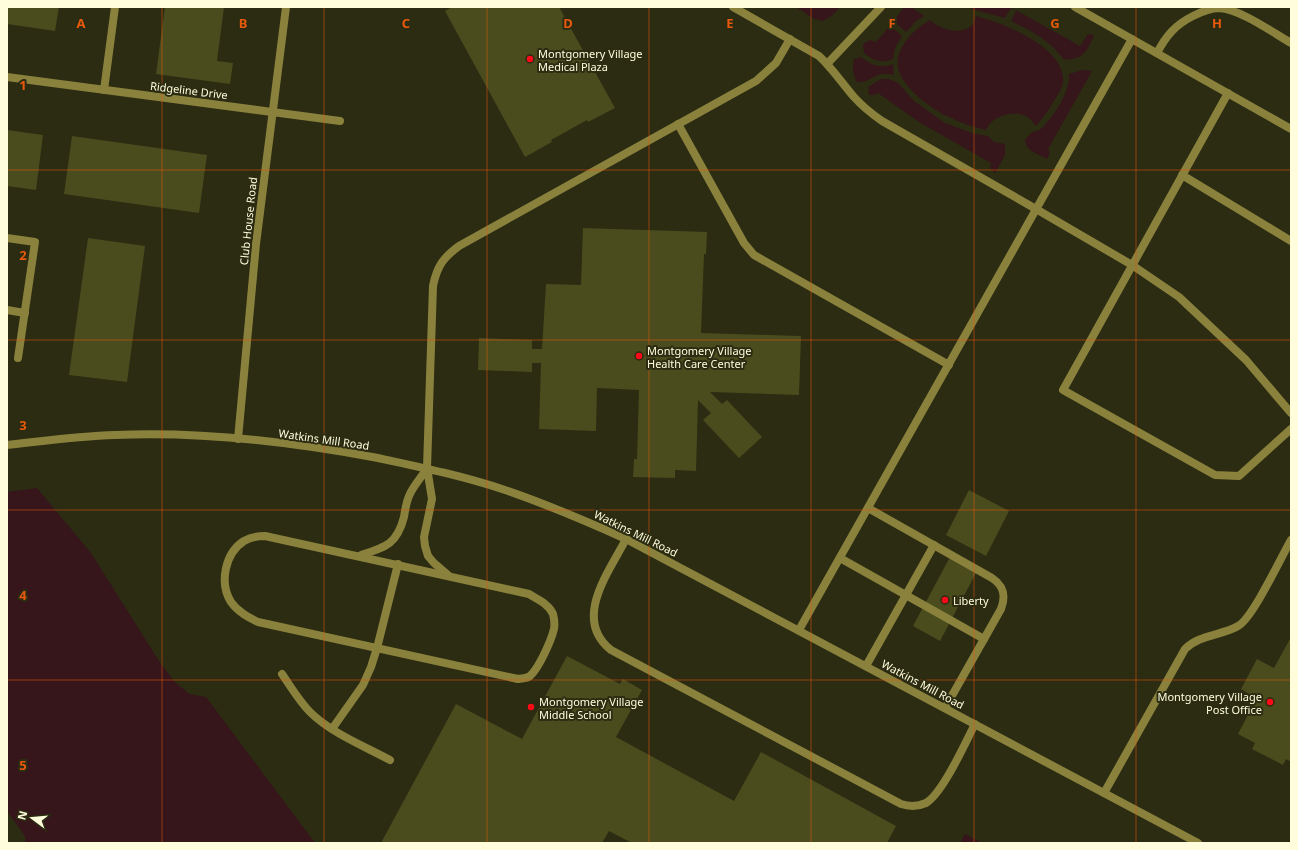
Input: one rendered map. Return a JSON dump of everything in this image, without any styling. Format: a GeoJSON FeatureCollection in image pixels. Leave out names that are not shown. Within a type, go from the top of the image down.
{"type":"FeatureCollection","features":[{"type":"Feature","properties":{"kind":"street"},"geometry":{"type":"LineString","coordinates":[[104,90],[115,7]]}},
{"type":"Feature","properties":{"kind":"street","name":"Club House Road"},"geometry":{"type":"LineString","coordinates":[[238,439],[256,244],[286,7]]}},
{"type":"Feature","properties":{"kind":"street"},"geometry":{"type":"LineString","coordinates":[[733,7],[814,53],[827,64],[853,96],[871,114],[1132,265],[1178,297],[1246,360],[1291,413]]}},
{"type":"Feature","properties":{"kind":"street"},"geometry":{"type":"LineString","coordinates":[[827,64],[881,7]]}},
{"type":"Feature","properties":{"kind":"street"},"geometry":{"type":"LineString","coordinates":[[1075,7],[1291,129]]}},
{"type":"Feature","properties":{"kind":"street"},"geometry":{"type":"LineString","coordinates":[[1157,53],[1168,34],[1177,25],[1200,12],[1219,8],[1239,14],[1291,43]]}},
{"type":"Feature","properties":{"kind":"street"},"geometry":{"type":"LineString","coordinates":[[449,576],[428,556],[424,536],[432,499],[428,468],[433,286],[435,274],[440,263],[459,246],[756,81],[776,63],[790,39]]}},
{"type":"Feature","properties":{"kind":"street"},"geometry":{"type":"LineString","coordinates":[[800,630],[1132,39]]}},
{"type":"Feature","properties":{"kind":"street","name":"Ridgeline Drive"},"geometry":{"type":"LineString","coordinates":[[7,77],[340,121]]}},
{"type":"Feature","properties":{"kind":"street"},"geometry":{"type":"LineString","coordinates":[[1228,93],[1063,390],[1215,475],[1239,476],[1291,429]]}},
{"type":"Feature","properties":{"kind":"street"},"geometry":{"type":"LineString","coordinates":[[678,124],[740,236],[747,248],[754,255],[949,365]]}},
{"type":"Feature","properties":{"kind":"street"},"geometry":{"type":"LineString","coordinates":[[1182,175],[1291,241]]}},
{"type":"Feature","properties":{"kind":"street"},"geometry":{"type":"LineString","coordinates":[[7,238],[35,242],[18,358]]}},
{"type":"Feature","properties":{"kind":"street"},"geometry":{"type":"LineString","coordinates":[[7,310],[25,313]]}},
{"type":"Feature","properties":{"kind":"street","name":"Watkins Mill Road"},"geometry":{"type":"LineString","coordinates":[[7,445],[65,438],[116,435],[174,435],[238,439],[328,449],[428,468],[503,489],[564,511],[626,539],[800,630],[1198,843]]}},
{"type":"Feature","properties":{"kind":"street"},"geometry":{"type":"LineString","coordinates":[[359,556],[386,547],[393,541],[402,522],[409,495],[428,468]]}},
{"type":"Feature","properties":{"kind":"street"},"geometry":{"type":"LineString","coordinates":[[868,508],[992,578],[1001,587],[1004,595],[1003,604],[945,708]]}},
{"type":"Feature","properties":{"kind":"street"},"geometry":{"type":"LineString","coordinates":[[255,536],[276,537],[398,564],[529,594],[542,602],[550,609],[554,620],[554,629],[541,658],[530,675],[522,678],[513,678],[258,622],[237,609],[228,595],[225,586],[227,564],[232,554],[237,546],[245,540],[255,536]]}},
{"type":"Feature","properties":{"kind":"street"},"geometry":{"type":"LineString","coordinates":[[626,539],[598,592],[594,608],[593,616],[597,632],[606,645],[612,650],[902,804],[919,806],[935,796],[975,724]]}},
{"type":"Feature","properties":{"kind":"street"},"geometry":{"type":"LineString","coordinates":[[1104,793],[1185,649],[1195,641],[1230,630],[1242,624],[1251,612],[1291,540]]}},
{"type":"Feature","properties":{"kind":"street"},"geometry":{"type":"LineString","coordinates":[[866,666],[934,545]]}},
{"type":"Feature","properties":{"kind":"street"},"geometry":{"type":"LineString","coordinates":[[840,558],[984,639]]}},
{"type":"Feature","properties":{"kind":"street"},"geometry":{"type":"LineString","coordinates":[[332,729],[363,685],[371,667],[398,564]]}},
{"type":"Feature","properties":{"kind":"street"},"geometry":{"type":"LineString","coordinates":[[282,674],[310,712],[332,729],[390,760]]}},
{"type":"Feature","properties":{"kind":"shaded area"},"geometry":{"type":"Polygon","coordinates":[[[796,7],[840,7],[833,15],[823,21],[814,19],[796,7]]]}},
{"type":"Feature","properties":{"kind":"shaded area"},"geometry":{"type":"Polygon","coordinates":[[[904,7],[911,7],[924,16],[916,21],[906,32],[894,21],[904,7]]]}},
{"type":"Feature","properties":{"kind":"shaded area"},"geometry":{"type":"Polygon","coordinates":[[[969,7],[1010,7],[1080,46],[1088,34],[1094,35],[1089,46],[1080,57],[1063,59],[1047,41],[1011,21],[1016,11],[1011,8],[1005,18],[969,7]]]}},
{"type":"Feature","properties":{"kind":"shaded area"},"geometry":{"type":"Polygon","coordinates":[[[976,16],[1001,24],[1031,38],[1054,58],[1061,69],[1063,82],[1060,91],[1044,116],[1035,126],[1031,120],[1018,114],[1010,114],[995,119],[986,130],[967,125],[942,114],[929,105],[911,90],[902,78],[898,69],[900,52],[909,37],[916,30],[930,20],[948,30],[963,30],[969,28],[976,16]]]}},
{"type":"Feature","properties":{"kind":"shaded area"},"geometry":{"type":"Polygon","coordinates":[[[890,26],[902,36],[895,48],[893,59],[881,61],[871,58],[864,53],[863,44],[870,40],[876,42],[890,26]]]}},
{"type":"Feature","properties":{"kind":"shaded area"},"geometry":{"type":"Polygon","coordinates":[[[861,57],[868,62],[880,66],[893,64],[894,75],[882,74],[867,81],[857,82],[854,74],[853,62],[854,59],[861,57]]]}},
{"type":"Feature","properties":{"kind":"shaded area"},"geometry":{"type":"Polygon","coordinates":[[[1083,70],[1092,71],[1048,149],[1050,152],[1047,159],[1036,154],[1030,150],[1025,140],[1031,133],[1042,128],[1057,110],[1067,88],[1069,74],[1083,70]]]}},
{"type":"Feature","properties":{"kind":"shaded area"},"geometry":{"type":"Polygon","coordinates":[[[881,79],[889,79],[898,83],[914,101],[945,123],[975,134],[988,136],[994,142],[1005,144],[1005,155],[995,173],[990,168],[991,163],[919,122],[878,93],[869,95],[868,87],[881,79]]]}},
{"type":"Feature","properties":{"kind":"shaded area"},"geometry":{"type":"Polygon","coordinates":[[[37,488],[91,553],[159,661],[174,681],[189,694],[206,697],[315,843],[25,843],[25,836],[7,811],[7,492],[37,488]]]}},
{"type":"Feature","properties":{"kind":"shaded area"},"geometry":{"type":"Polygon","coordinates":[[[965,834],[982,843],[960,843],[965,834]]]}},
{"type":"Feature","properties":{"kind":"building"},"geometry":{"type":"Polygon","coordinates":[[[7,7],[59,7],[55,31],[7,24],[7,7]]]}},
{"type":"Feature","properties":{"kind":"building"},"geometry":{"type":"Polygon","coordinates":[[[165,7],[224,7],[217,61],[233,63],[230,84],[156,74],[165,7]]]}},
{"type":"Feature","properties":{"kind":"building","name":"Montgomery Village Medical Plaza"},"geometry":{"type":"Polygon","coordinates":[[[452,7],[559,7],[615,108],[588,122],[587,120],[551,140],[552,142],[525,157],[445,11],[452,7]]]}},
{"type":"Feature","properties":{"kind":"building"},"geometry":{"type":"Polygon","coordinates":[[[7,130],[43,135],[36,190],[7,186],[7,130]]]}},
{"type":"Feature","properties":{"kind":"building"},"geometry":{"type":"Polygon","coordinates":[[[72,136],[207,155],[199,213],[64,194],[72,136]]]}},
{"type":"Feature","properties":{"kind":"building","name":"Montgomery Village Health Care Center"},"geometry":{"type":"Polygon","coordinates":[[[583,228],[707,232],[706,254],[704,254],[701,333],[801,336],[799,395],[710,392],[722,404],[727,400],[762,437],[739,458],[703,420],[711,413],[698,400],[696,471],[675,470],[675,478],[633,477],[634,459],[637,459],[639,390],[597,388],[596,431],[539,429],[541,363],[532,363],[532,372],[478,370],[479,338],[532,340],[532,349],[542,349],[546,284],[581,285],[583,228]]]}},
{"type":"Feature","properties":{"kind":"building"},"geometry":{"type":"Polygon","coordinates":[[[88,238],[145,246],[127,382],[69,375],[88,238]]]}},
{"type":"Feature","properties":{"kind":"building"},"geometry":{"type":"Polygon","coordinates":[[[969,490],[1009,511],[986,556],[946,535],[969,490]]]}},
{"type":"Feature","properties":{"kind":"building"},"geometry":{"type":"Polygon","coordinates":[[[950,557],[977,571],[940,641],[913,626],[950,557]]]}},
{"type":"Feature","properties":{"kind":"building","name":"Montgomery Village Post Office"},"geometry":{"type":"Polygon","coordinates":[[[1291,637],[1291,762],[1286,759],[1283,765],[1252,749],[1255,743],[1238,734],[1250,711],[1246,708],[1252,696],[1241,689],[1257,659],[1274,668],[1291,637]]]}},
{"type":"Feature","properties":{"kind":"building","name":"Montgomery Village Middle School"},"geometry":{"type":"Polygon","coordinates":[[[567,656],[620,684],[623,679],[642,690],[616,737],[734,801],[761,752],[896,826],[887,843],[632,843],[609,831],[602,843],[381,843],[456,704],[522,739],[567,656]]]}},
{"type":"Feature","properties":{"kind":"place","name":"Montgomery Village Medical Plaza"},"geometry":{"type":"Point","coordinates":[530,59]}},
{"type":"Feature","properties":{"kind":"place","name":"Montgomery Village Health Care Center"},"geometry":{"type":"Point","coordinates":[639,356]}},
{"type":"Feature","properties":{"kind":"place","name":"Liberty"},"geometry":{"type":"Point","coordinates":[945,600]}},
{"type":"Feature","properties":{"kind":"place","name":"Montgomery Village Post Office"},"geometry":{"type":"Point","coordinates":[1270,702]}},
{"type":"Feature","properties":{"kind":"place","name":"Montgomery Village Middle School"},"geometry":{"type":"Point","coordinates":[531,707]}}]}
